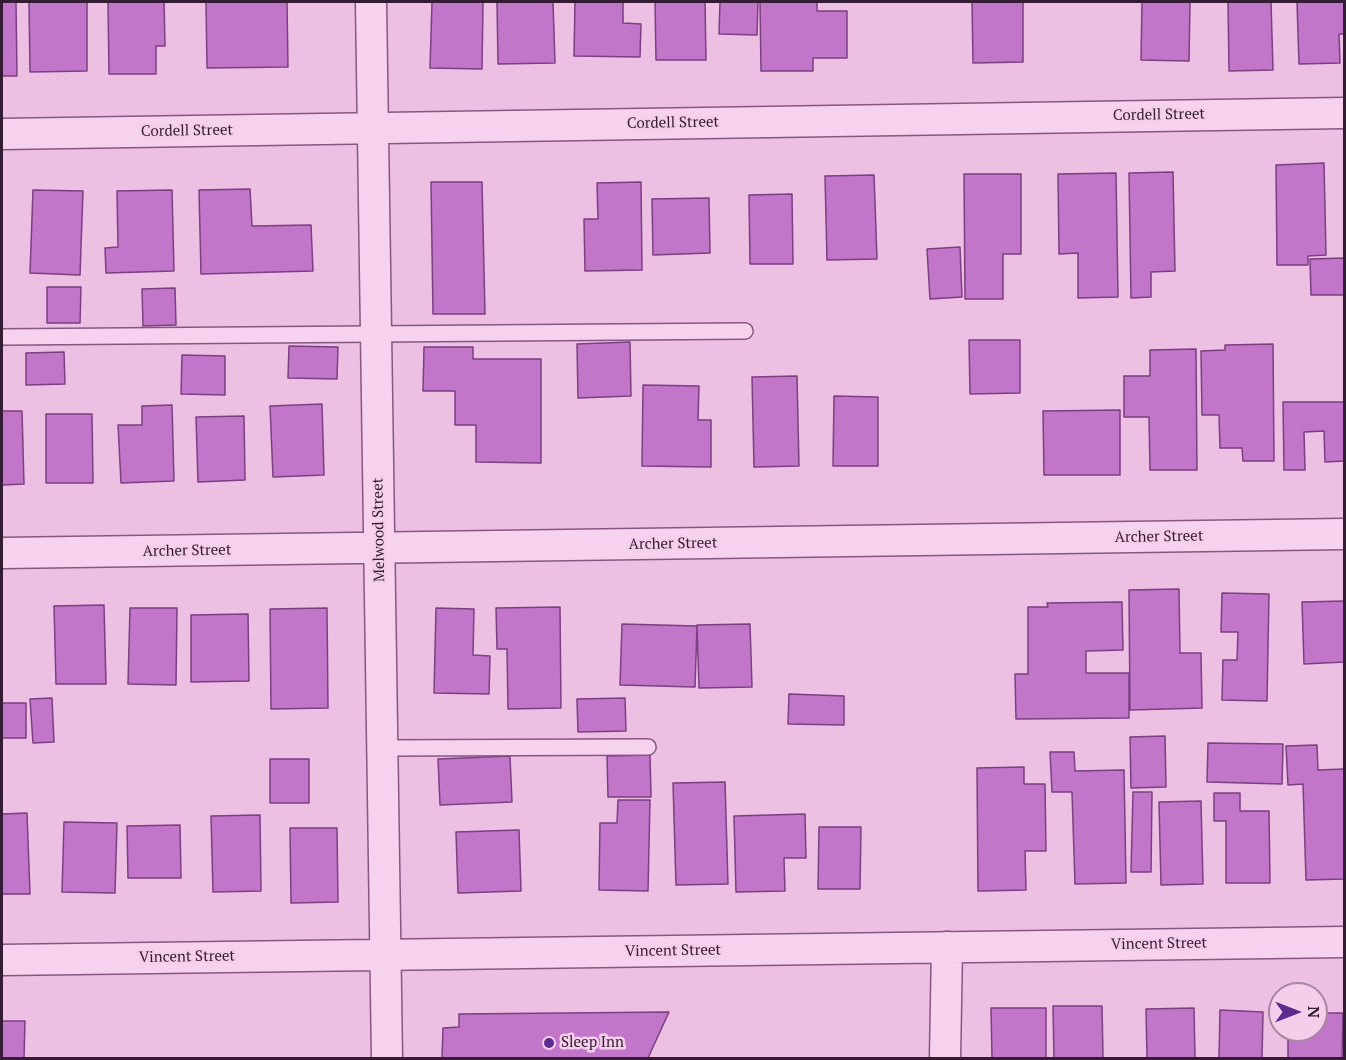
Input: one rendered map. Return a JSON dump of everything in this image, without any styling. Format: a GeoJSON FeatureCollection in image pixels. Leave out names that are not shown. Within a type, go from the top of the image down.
{"type":"FeatureCollection","features":[{"type":"Feature","properties":{"kind":"street","name":"Melwood Street"},"geometry":{"type":"LineString","coordinates":[[371,2],[387,1059]]}},
{"type":"Feature","properties":{"kind":"street","name":"Cordell Street"},"geometry":{"type":"LineString","coordinates":[[2,134],[1344,113]]}},
{"type":"Feature","properties":{"kind":"street","name":"Archer Street"},"geometry":{"type":"LineString","coordinates":[[2,553],[1344,534]]}},
{"type":"Feature","properties":{"kind":"street","name":"Vincent Street"},"geometry":{"type":"LineString","coordinates":[[2,960],[1344,942]]}},
{"type":"Feature","properties":{"kind":"street"},"geometry":{"type":"LineString","coordinates":[[945,1059],[946,947]]}},
{"type":"Feature","properties":{"kind":"lane"},"geometry":{"type":"LineString","coordinates":[[2,337],[745,331]]}},
{"type":"Feature","properties":{"kind":"lane"},"geometry":{"type":"LineString","coordinates":[[383,748],[648,747]]}},
{"type":"Feature","properties":{"kind":"building"},"geometry":{"type":"Polygon","coordinates":[[[2,2],[16,2],[17,76],[2,76],[2,2]]]}},
{"type":"Feature","properties":{"kind":"building"},"geometry":{"type":"Polygon","coordinates":[[[29,2],[87,2],[87,71],[30,72],[29,2]]]}},
{"type":"Feature","properties":{"kind":"building"},"geometry":{"type":"Polygon","coordinates":[[[108,2],[164,2],[165,46],[156,46],[156,74],[109,74],[108,2]]]}},
{"type":"Feature","properties":{"kind":"building"},"geometry":{"type":"Polygon","coordinates":[[[206,2],[287,2],[288,67],[207,68],[206,2]]]}},
{"type":"Feature","properties":{"kind":"building"},"geometry":{"type":"Polygon","coordinates":[[[432,2],[483,2],[482,69],[430,68],[432,2]]]}},
{"type":"Feature","properties":{"kind":"building"},"geometry":{"type":"Polygon","coordinates":[[[497,2],[553,2],[555,63],[498,64],[497,2]]]}},
{"type":"Feature","properties":{"kind":"building"},"geometry":{"type":"Polygon","coordinates":[[[575,2],[623,2],[623,23],[641,24],[640,57],[574,56],[575,2]]]}},
{"type":"Feature","properties":{"kind":"building"},"geometry":{"type":"Polygon","coordinates":[[[655,2],[705,2],[706,60],[656,60],[655,2]]]}},
{"type":"Feature","properties":{"kind":"building"},"geometry":{"type":"Polygon","coordinates":[[[720,2],[758,2],[757,35],[719,34],[720,2]]]}},
{"type":"Feature","properties":{"kind":"building"},"geometry":{"type":"Polygon","coordinates":[[[760,2],[817,2],[817,11],[847,11],[847,58],[813,58],[813,71],[761,71],[760,2]]]}},
{"type":"Feature","properties":{"kind":"building"},"geometry":{"type":"Polygon","coordinates":[[[972,2],[1023,2],[1023,62],[973,63],[972,2]]]}},
{"type":"Feature","properties":{"kind":"building"},"geometry":{"type":"Polygon","coordinates":[[[1142,2],[1190,2],[1189,61],[1141,60],[1142,2]]]}},
{"type":"Feature","properties":{"kind":"building"},"geometry":{"type":"Polygon","coordinates":[[[1228,2],[1271,2],[1273,70],[1229,71],[1228,2]]]}},
{"type":"Feature","properties":{"kind":"building"},"geometry":{"type":"Polygon","coordinates":[[[1297,2],[1344,2],[1344,34],[1339,34],[1340,63],[1299,64],[1297,2]]]}},
{"type":"Feature","properties":{"kind":"building"},"geometry":{"type":"Polygon","coordinates":[[[1324,163],[1326,255],[1308,256],[1308,265],[1277,265],[1276,165],[1324,163]]]}},
{"type":"Feature","properties":{"kind":"building"},"geometry":{"type":"Polygon","coordinates":[[[1173,172],[1175,271],[1151,272],[1151,297],[1131,298],[1129,173],[1173,172]]]}},
{"type":"Feature","properties":{"kind":"building"},"geometry":{"type":"Polygon","coordinates":[[[1116,173],[1118,297],[1078,298],[1078,253],[1059,254],[1058,174],[1116,173]]]}},
{"type":"Feature","properties":{"kind":"building"},"geometry":{"type":"Polygon","coordinates":[[[964,174],[1021,174],[1021,254],[1003,254],[1003,299],[965,299],[964,174]]]}},
{"type":"Feature","properties":{"kind":"building"},"geometry":{"type":"Polygon","coordinates":[[[874,175],[877,259],[827,260],[825,176],[874,175]]]}},
{"type":"Feature","properties":{"kind":"building"},"geometry":{"type":"Polygon","coordinates":[[[431,182],[482,182],[485,314],[433,314],[431,182]]]}},
{"type":"Feature","properties":{"kind":"building"},"geometry":{"type":"Polygon","coordinates":[[[641,182],[642,270],[585,271],[584,219],[598,219],[597,183],[641,182]]]}},
{"type":"Feature","properties":{"kind":"building"},"geometry":{"type":"Polygon","coordinates":[[[250,189],[252,226],[311,225],[313,271],[201,274],[199,190],[250,189]]]}},
{"type":"Feature","properties":{"kind":"building"},"geometry":{"type":"Polygon","coordinates":[[[33,190],[83,191],[80,275],[30,273],[33,190]]]}},
{"type":"Feature","properties":{"kind":"building"},"geometry":{"type":"Polygon","coordinates":[[[172,190],[174,271],[106,273],[105,248],[118,247],[117,191],[172,190]]]}},
{"type":"Feature","properties":{"kind":"building"},"geometry":{"type":"Polygon","coordinates":[[[792,194],[793,264],[750,264],[749,195],[792,194]]]}},
{"type":"Feature","properties":{"kind":"building"},"geometry":{"type":"Polygon","coordinates":[[[709,198],[710,253],[653,255],[652,199],[709,198]]]}},
{"type":"Feature","properties":{"kind":"building"},"geometry":{"type":"Polygon","coordinates":[[[960,247],[962,297],[930,299],[927,249],[960,247]]]}},
{"type":"Feature","properties":{"kind":"building"},"geometry":{"type":"Polygon","coordinates":[[[1344,258],[1344,295],[1311,295],[1310,259],[1344,258]]]}},
{"type":"Feature","properties":{"kind":"building"},"geometry":{"type":"Polygon","coordinates":[[[47,287],[81,287],[80,323],[47,323],[47,287]]]}},
{"type":"Feature","properties":{"kind":"building"},"geometry":{"type":"Polygon","coordinates":[[[175,288],[176,325],[143,326],[142,289],[175,288]]]}},
{"type":"Feature","properties":{"kind":"building"},"geometry":{"type":"Polygon","coordinates":[[[969,340],[1020,340],[1020,393],[970,394],[969,340]]]}},
{"type":"Feature","properties":{"kind":"building"},"geometry":{"type":"Polygon","coordinates":[[[630,342],[631,396],[578,398],[577,344],[630,342]]]}},
{"type":"Feature","properties":{"kind":"building"},"geometry":{"type":"Polygon","coordinates":[[[1273,344],[1274,461],[1243,461],[1242,448],[1220,448],[1219,415],[1202,415],[1201,351],[1225,350],[1225,345],[1273,344]]]}},
{"type":"Feature","properties":{"kind":"building"},"geometry":{"type":"Polygon","coordinates":[[[289,346],[338,347],[337,379],[288,378],[289,346]]]}},
{"type":"Feature","properties":{"kind":"building"},"geometry":{"type":"Polygon","coordinates":[[[424,347],[473,347],[473,359],[541,359],[541,463],[476,462],[476,425],[455,425],[455,391],[423,391],[424,347]]]}},
{"type":"Feature","properties":{"kind":"building"},"geometry":{"type":"Polygon","coordinates":[[[1196,349],[1197,470],[1150,470],[1149,417],[1124,417],[1124,376],[1150,376],[1150,350],[1196,349]]]}},
{"type":"Feature","properties":{"kind":"building"},"geometry":{"type":"Polygon","coordinates":[[[64,352],[65,384],[26,385],[26,353],[64,352]]]}},
{"type":"Feature","properties":{"kind":"building"},"geometry":{"type":"Polygon","coordinates":[[[182,355],[225,356],[225,395],[181,394],[182,355]]]}},
{"type":"Feature","properties":{"kind":"building"},"geometry":{"type":"Polygon","coordinates":[[[797,376],[799,466],[754,467],[752,377],[797,376]]]}},
{"type":"Feature","properties":{"kind":"building"},"geometry":{"type":"Polygon","coordinates":[[[643,385],[699,386],[698,420],[711,420],[711,467],[642,466],[643,385]]]}},
{"type":"Feature","properties":{"kind":"building"},"geometry":{"type":"Polygon","coordinates":[[[834,396],[878,397],[878,466],[833,466],[834,396]]]}},
{"type":"Feature","properties":{"kind":"building"},"geometry":{"type":"Polygon","coordinates":[[[1283,402],[1344,402],[1344,461],[1325,462],[1324,431],[1304,432],[1305,470],[1284,470],[1283,402]]]}},
{"type":"Feature","properties":{"kind":"building"},"geometry":{"type":"Polygon","coordinates":[[[322,404],[324,475],[273,477],[270,406],[322,404]]]}},
{"type":"Feature","properties":{"kind":"building"},"geometry":{"type":"Polygon","coordinates":[[[172,405],[174,481],[121,483],[118,425],[142,425],[142,406],[172,405]]]}},
{"type":"Feature","properties":{"kind":"building"},"geometry":{"type":"Polygon","coordinates":[[[1120,410],[1120,475],[1044,475],[1043,411],[1120,410]]]}},
{"type":"Feature","properties":{"kind":"building"},"geometry":{"type":"Polygon","coordinates":[[[2,411],[22,411],[24,484],[2,485],[2,411]]]}},
{"type":"Feature","properties":{"kind":"building"},"geometry":{"type":"Polygon","coordinates":[[[46,414],[92,414],[93,483],[46,483],[46,414]]]}},
{"type":"Feature","properties":{"kind":"building"},"geometry":{"type":"Polygon","coordinates":[[[244,416],[245,480],[198,482],[196,417],[244,416]]]}},
{"type":"Feature","properties":{"kind":"building"},"geometry":{"type":"Polygon","coordinates":[[[1179,589],[1180,653],[1201,653],[1202,708],[1130,710],[1129,590],[1179,589]]]}},
{"type":"Feature","properties":{"kind":"building"},"geometry":{"type":"Polygon","coordinates":[[[1222,593],[1269,594],[1267,701],[1222,700],[1223,660],[1237,660],[1238,632],[1221,632],[1222,593]]]}},
{"type":"Feature","properties":{"kind":"building"},"geometry":{"type":"Polygon","coordinates":[[[1344,601],[1344,662],[1304,664],[1302,602],[1344,601]]]}},
{"type":"Feature","properties":{"kind":"building"},"geometry":{"type":"Polygon","coordinates":[[[1122,602],[1123,650],[1086,651],[1086,673],[1129,673],[1129,718],[1016,719],[1015,674],[1028,674],[1028,607],[1048,607],[1047,603],[1122,602]]]}},
{"type":"Feature","properties":{"kind":"building"},"geometry":{"type":"Polygon","coordinates":[[[104,605],[106,684],[56,684],[54,606],[104,605]]]}},
{"type":"Feature","properties":{"kind":"building"},"geometry":{"type":"Polygon","coordinates":[[[560,607],[561,708],[508,709],[507,649],[497,649],[496,608],[560,607]]]}},
{"type":"Feature","properties":{"kind":"building"},"geometry":{"type":"Polygon","coordinates":[[[130,608],[177,608],[176,685],[128,684],[130,608]]]}},
{"type":"Feature","properties":{"kind":"building"},"geometry":{"type":"Polygon","coordinates":[[[327,608],[328,708],[271,709],[270,609],[327,608]]]}},
{"type":"Feature","properties":{"kind":"building"},"geometry":{"type":"Polygon","coordinates":[[[436,608],[474,609],[473,655],[490,656],[489,694],[434,693],[436,608]]]}},
{"type":"Feature","properties":{"kind":"building"},"geometry":{"type":"Polygon","coordinates":[[[248,614],[249,681],[191,682],[191,615],[248,614]]]}},
{"type":"Feature","properties":{"kind":"building"},"geometry":{"type":"Polygon","coordinates":[[[622,624],[697,626],[695,687],[620,685],[622,624]]]}},
{"type":"Feature","properties":{"kind":"building"},"geometry":{"type":"Polygon","coordinates":[[[750,624],[752,687],[699,688],[697,625],[750,624]]]}},
{"type":"Feature","properties":{"kind":"building"},"geometry":{"type":"Polygon","coordinates":[[[789,694],[844,696],[844,725],[788,724],[789,694]]]}},
{"type":"Feature","properties":{"kind":"building"},"geometry":{"type":"Polygon","coordinates":[[[52,698],[54,742],[33,743],[30,699],[52,698]]]}},
{"type":"Feature","properties":{"kind":"building"},"geometry":{"type":"Polygon","coordinates":[[[625,698],[626,731],[578,732],[577,699],[625,698]]]}},
{"type":"Feature","properties":{"kind":"building"},"geometry":{"type":"Polygon","coordinates":[[[2,703],[26,703],[26,738],[2,738],[2,703]]]}},
{"type":"Feature","properties":{"kind":"building"},"geometry":{"type":"Polygon","coordinates":[[[1165,736],[1166,787],[1131,788],[1130,737],[1165,736]]]}},
{"type":"Feature","properties":{"kind":"building"},"geometry":{"type":"Polygon","coordinates":[[[1208,743],[1283,744],[1282,784],[1207,782],[1208,743]]]}},
{"type":"Feature","properties":{"kind":"building"},"geometry":{"type":"Polygon","coordinates":[[[1317,745],[1318,770],[1344,769],[1344,879],[1306,880],[1303,784],[1288,785],[1286,746],[1317,745]]]}},
{"type":"Feature","properties":{"kind":"building"},"geometry":{"type":"Polygon","coordinates":[[[1050,752],[1074,752],[1075,771],[1124,770],[1126,883],[1075,884],[1072,792],[1052,792],[1050,752]]]}},
{"type":"Feature","properties":{"kind":"building"},"geometry":{"type":"Polygon","coordinates":[[[650,755],[651,797],[608,797],[607,756],[650,755]]]}},
{"type":"Feature","properties":{"kind":"building"},"geometry":{"type":"Polygon","coordinates":[[[510,756],[512,802],[440,805],[438,759],[510,756]]]}},
{"type":"Feature","properties":{"kind":"building"},"geometry":{"type":"Polygon","coordinates":[[[270,759],[309,759],[309,803],[270,803],[270,759]]]}},
{"type":"Feature","properties":{"kind":"building"},"geometry":{"type":"Polygon","coordinates":[[[1024,767],[1024,784],[1045,784],[1046,851],[1025,851],[1026,890],[978,891],[977,768],[1024,767]]]}},
{"type":"Feature","properties":{"kind":"building"},"geometry":{"type":"Polygon","coordinates":[[[725,782],[728,884],[676,885],[673,783],[725,782]]]}},
{"type":"Feature","properties":{"kind":"building"},"geometry":{"type":"Polygon","coordinates":[[[1133,792],[1152,792],[1151,872],[1131,872],[1133,792]]]}},
{"type":"Feature","properties":{"kind":"building"},"geometry":{"type":"Polygon","coordinates":[[[1214,793],[1240,793],[1240,811],[1269,811],[1270,883],[1226,883],[1226,821],[1214,821],[1214,793]]]}},
{"type":"Feature","properties":{"kind":"building"},"geometry":{"type":"Polygon","coordinates":[[[618,800],[650,800],[648,891],[599,890],[600,823],[617,823],[618,800]]]}},
{"type":"Feature","properties":{"kind":"building"},"geometry":{"type":"Polygon","coordinates":[[[1201,801],[1203,884],[1161,885],[1159,802],[1201,801]]]}},
{"type":"Feature","properties":{"kind":"building"},"geometry":{"type":"Polygon","coordinates":[[[27,813],[30,894],[2,894],[2,814],[27,813]]]}},
{"type":"Feature","properties":{"kind":"building"},"geometry":{"type":"Polygon","coordinates":[[[805,814],[806,858],[784,858],[785,891],[736,892],[734,816],[805,814]]]}},
{"type":"Feature","properties":{"kind":"building"},"geometry":{"type":"Polygon","coordinates":[[[260,815],[261,891],[213,892],[211,816],[260,815]]]}},
{"type":"Feature","properties":{"kind":"building"},"geometry":{"type":"Polygon","coordinates":[[[64,822],[117,823],[115,893],[62,892],[64,822]]]}},
{"type":"Feature","properties":{"kind":"building"},"geometry":{"type":"Polygon","coordinates":[[[180,825],[181,878],[128,878],[127,826],[180,825]]]}},
{"type":"Feature","properties":{"kind":"building"},"geometry":{"type":"Polygon","coordinates":[[[819,827],[861,827],[860,889],[818,889],[819,827]]]}},
{"type":"Feature","properties":{"kind":"building"},"geometry":{"type":"Polygon","coordinates":[[[290,828],[337,828],[338,902],[291,903],[290,828]]]}},
{"type":"Feature","properties":{"kind":"building"},"geometry":{"type":"Polygon","coordinates":[[[519,830],[521,891],[458,893],[456,832],[519,830]]]}},
{"type":"Feature","properties":{"kind":"building"},"geometry":{"type":"Polygon","coordinates":[[[1053,1006],[1102,1006],[1103,1058],[1054,1058],[1053,1006]]]}},
{"type":"Feature","properties":{"kind":"building"},"geometry":{"type":"Polygon","coordinates":[[[991,1008],[1046,1008],[1046,1058],[992,1058],[991,1008]]]}},
{"type":"Feature","properties":{"kind":"building"},"geometry":{"type":"Polygon","coordinates":[[[1194,1008],[1195,1058],[1147,1058],[1146,1009],[1194,1008]]]}},
{"type":"Feature","properties":{"kind":"building"},"geometry":{"type":"Polygon","coordinates":[[[1220,1010],[1263,1012],[1262,1058],[1219,1058],[1220,1010]]]}},
{"type":"Feature","properties":{"kind":"building","name":"Sleep Inn"},"geometry":{"type":"Polygon","coordinates":[[[669,1012],[648,1058],[442,1058],[443,1028],[459,1027],[459,1014],[669,1012]]]}},
{"type":"Feature","properties":{"kind":"building"},"geometry":{"type":"Polygon","coordinates":[[[1328,1013],[1343,1013],[1342,1058],[1288,1058],[1288,1042],[1328,1042],[1328,1013]]]}},
{"type":"Feature","properties":{"kind":"building"},"geometry":{"type":"Polygon","coordinates":[[[2,1021],[25,1021],[24,1058],[2,1058],[2,1021]]]}},
{"type":"Feature","properties":{"kind":"place","name":"Sleep Inn"},"geometry":{"type":"Point","coordinates":[549,1043]}}]}
